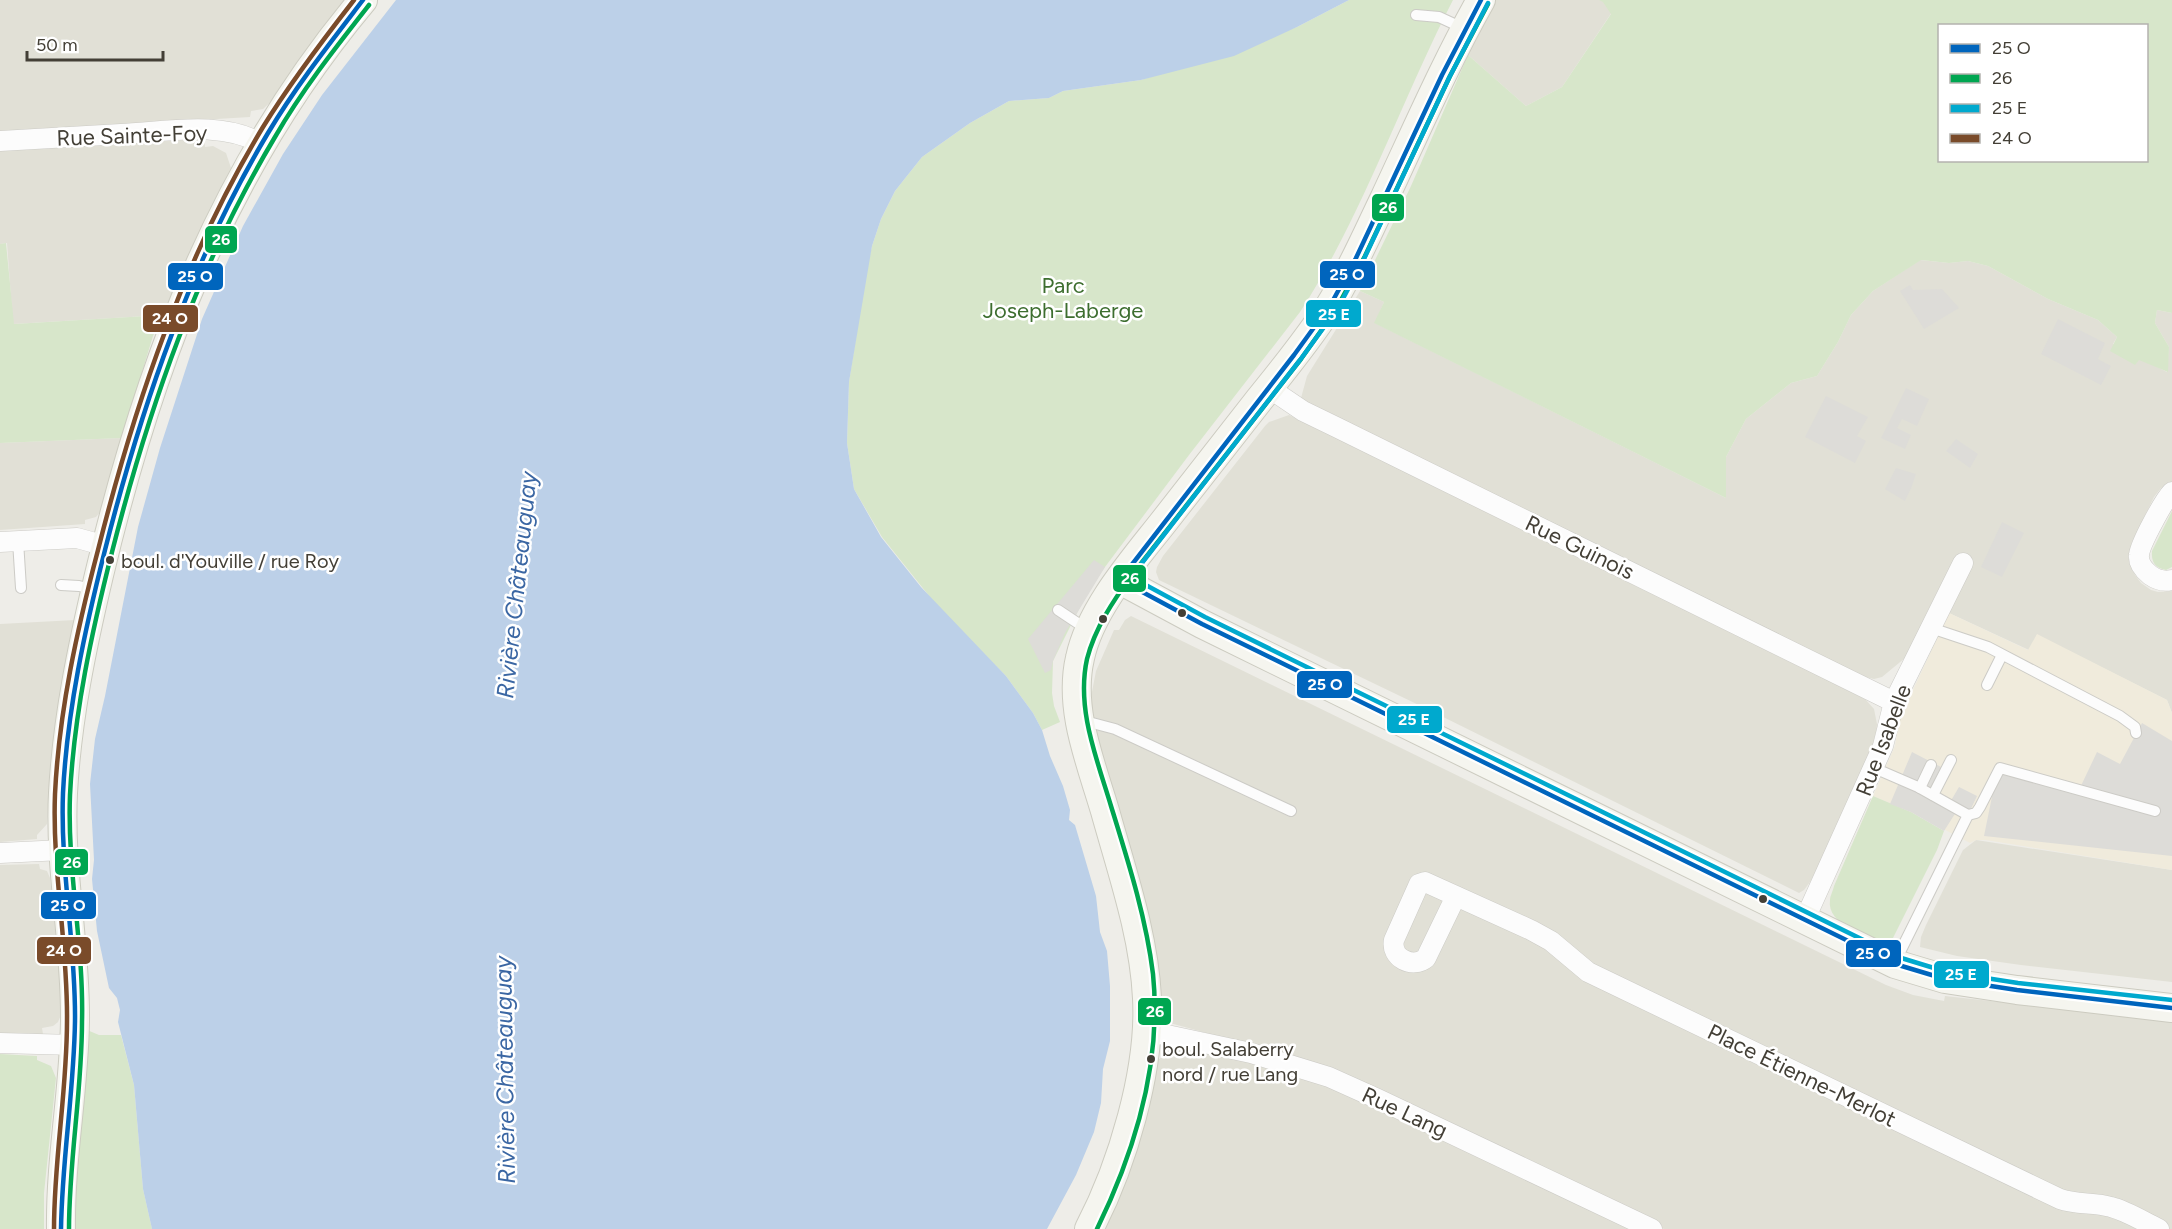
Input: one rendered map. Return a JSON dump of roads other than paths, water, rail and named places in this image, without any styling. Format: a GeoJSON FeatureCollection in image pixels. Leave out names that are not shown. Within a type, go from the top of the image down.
{"type":"FeatureCollection","features":[{"type":"Feature","properties":{"kind":"street"},"geometry":{"type":"LineString","coordinates":[[61,1229],[62,1179],[75,1045],[74,992],[62,810],[68,733],[75,690],[106,546],[136,439],[174,324],[207,246],[262,144],[306,76],[363,0]]}},
{"type":"Feature","properties":{"kind":"street"},"geometry":{"type":"LineString","coordinates":[[1089,1229],[1109,1184],[1130,1121],[1146,1033],[1146,988],[1139,942],[1125,882],[1080,720],[1076,681],[1080,654],[1089,630],[1120,580],[1316,326],[1342,285],[1481,0]]}},
{"type":"Feature","properties":{"kind":"street","name":"Rue Sainte-Foy"},"geometry":{"type":"LineString","coordinates":[[0,141],[200,130],[235,134],[251,138],[262,144]]}},
{"type":"Feature","properties":{"kind":"street","name":"Rue Guinois"},"geometry":{"type":"LineString","coordinates":[[1269,388],[1291,404],[1329,424],[1894,702]]}},
{"type":"Feature","properties":{"kind":"street"},"geometry":{"type":"LineString","coordinates":[[2172,492],[2165,499],[2138,556],[2140,564],[2152,576],[2167,581],[2172,580]]}},
{"type":"Feature","properties":{"kind":"street"},"geometry":{"type":"LineString","coordinates":[[9,541],[77,538],[106,546]]}},
{"type":"Feature","properties":{"kind":"street","name":"Rue Isabelle"},"geometry":{"type":"LineString","coordinates":[[1805,919],[1874,768],[1883,746],[1894,702],[1963,563]]}},
{"type":"Feature","properties":{"kind":"street"},"geometry":{"type":"LineString","coordinates":[[1120,580],[1212,629],[1895,964],[1935,977],[1962,982],[2172,1008]]}},
{"type":"Feature","properties":{"kind":"street"},"geometry":{"type":"LineString","coordinates":[[0,853],[63,850]]}},
{"type":"Feature","properties":{"kind":"street","name":"Place Étienne-Merlot"},"geometry":{"type":"LineString","coordinates":[[1456,896],[1543,936],[1588,972],[2060,1198],[2077,1204],[2103,1205],[2119,1209],[2158,1229]]}},
{"type":"Feature","properties":{"kind":"street","name":"Rue Lang"},"geometry":{"type":"LineString","coordinates":[[1146,1033],[1241,1050],[1329,1077],[1652,1229]]}},
{"type":"Feature","properties":{"kind":"street"},"geometry":{"type":"LineString","coordinates":[[0,1043],[75,1045]]}},
{"type":"Feature","properties":{"kind":"lane"},"geometry":{"type":"LineString","coordinates":[[1416,15],[1439,17],[1465,29]]}},
{"type":"Feature","properties":{"kind":"lane"},"geometry":{"type":"LineString","coordinates":[[9,541],[21,588]]}},
{"type":"Feature","properties":{"kind":"lane"},"geometry":{"type":"LineString","coordinates":[[61,585],[79,585],[96,590]]}},
{"type":"Feature","properties":{"kind":"lane"},"geometry":{"type":"LineString","coordinates":[[1058,610],[1089,630]]}},
{"type":"Feature","properties":{"kind":"lane"},"geometry":{"type":"LineString","coordinates":[[1931,628],[1974,641],[2002,655],[2120,716],[2135,727],[2136,733]]}},
{"type":"Feature","properties":{"kind":"lane"},"geometry":{"type":"LineString","coordinates":[[1987,686],[2002,655]]}},
{"type":"Feature","properties":{"kind":"lane"},"geometry":{"type":"LineString","coordinates":[[1080,720],[1115,729],[1291,811]]}},
{"type":"Feature","properties":{"kind":"lane"},"geometry":{"type":"LineString","coordinates":[[1934,795],[1951,760]]}},
{"type":"Feature","properties":{"kind":"lane"},"geometry":{"type":"LineString","coordinates":[[1920,788],[1930,765]]}},
{"type":"Feature","properties":{"kind":"lane"},"geometry":{"type":"LineString","coordinates":[[1874,768],[1920,788],[1968,815],[1976,813],[2000,768],[2155,811]]}},
{"type":"Feature","properties":{"kind":"lane"},"geometry":{"type":"LineString","coordinates":[[1895,964],[1968,815]]}},
{"type":"Feature","properties":{"kind":"water","name":"Rivière Châteauguay"},"geometry":{"type":"Polygon","coordinates":[[[396,0],[1349,0],[1234,56],[1141,80],[1063,91],[1049,98],[1009,101],[970,123],[922,157],[895,191],[881,219],[872,246],[849,382],[847,443],[854,489],[881,537],[921,587],[1006,676],[1033,713],[1042,730],[1063,786],[1070,810],[1069,820],[1075,825],[1096,896],[1100,932],[1107,951],[1110,986],[1110,1041],[1103,1069],[1101,1103],[1094,1132],[1076,1175],[1047,1229],[152,1229],[143,1189],[134,1085],[118,1022],[120,1010],[117,998],[109,988],[97,931],[92,879],[94,860],[90,784],[95,739],[138,527],[160,448],[202,319],[243,226],[283,154],[322,95],[396,0]]]}},
{"type":"Feature","properties":{"kind":"place","name":"boul. d'Youville / rue Roy"},"geometry":{"type":"Point","coordinates":[110,560]}},
{"type":"Feature","properties":{"kind":"place","name":"boul. Salaberry nord / rue Lang"},"geometry":{"type":"Point","coordinates":[1151,1059]}},
{"type":"Feature","properties":{"kind":"park label","name":"Parc Joseph-Laberge"},"geometry":{"type":"Point","coordinates":[1063,298]}}]}
